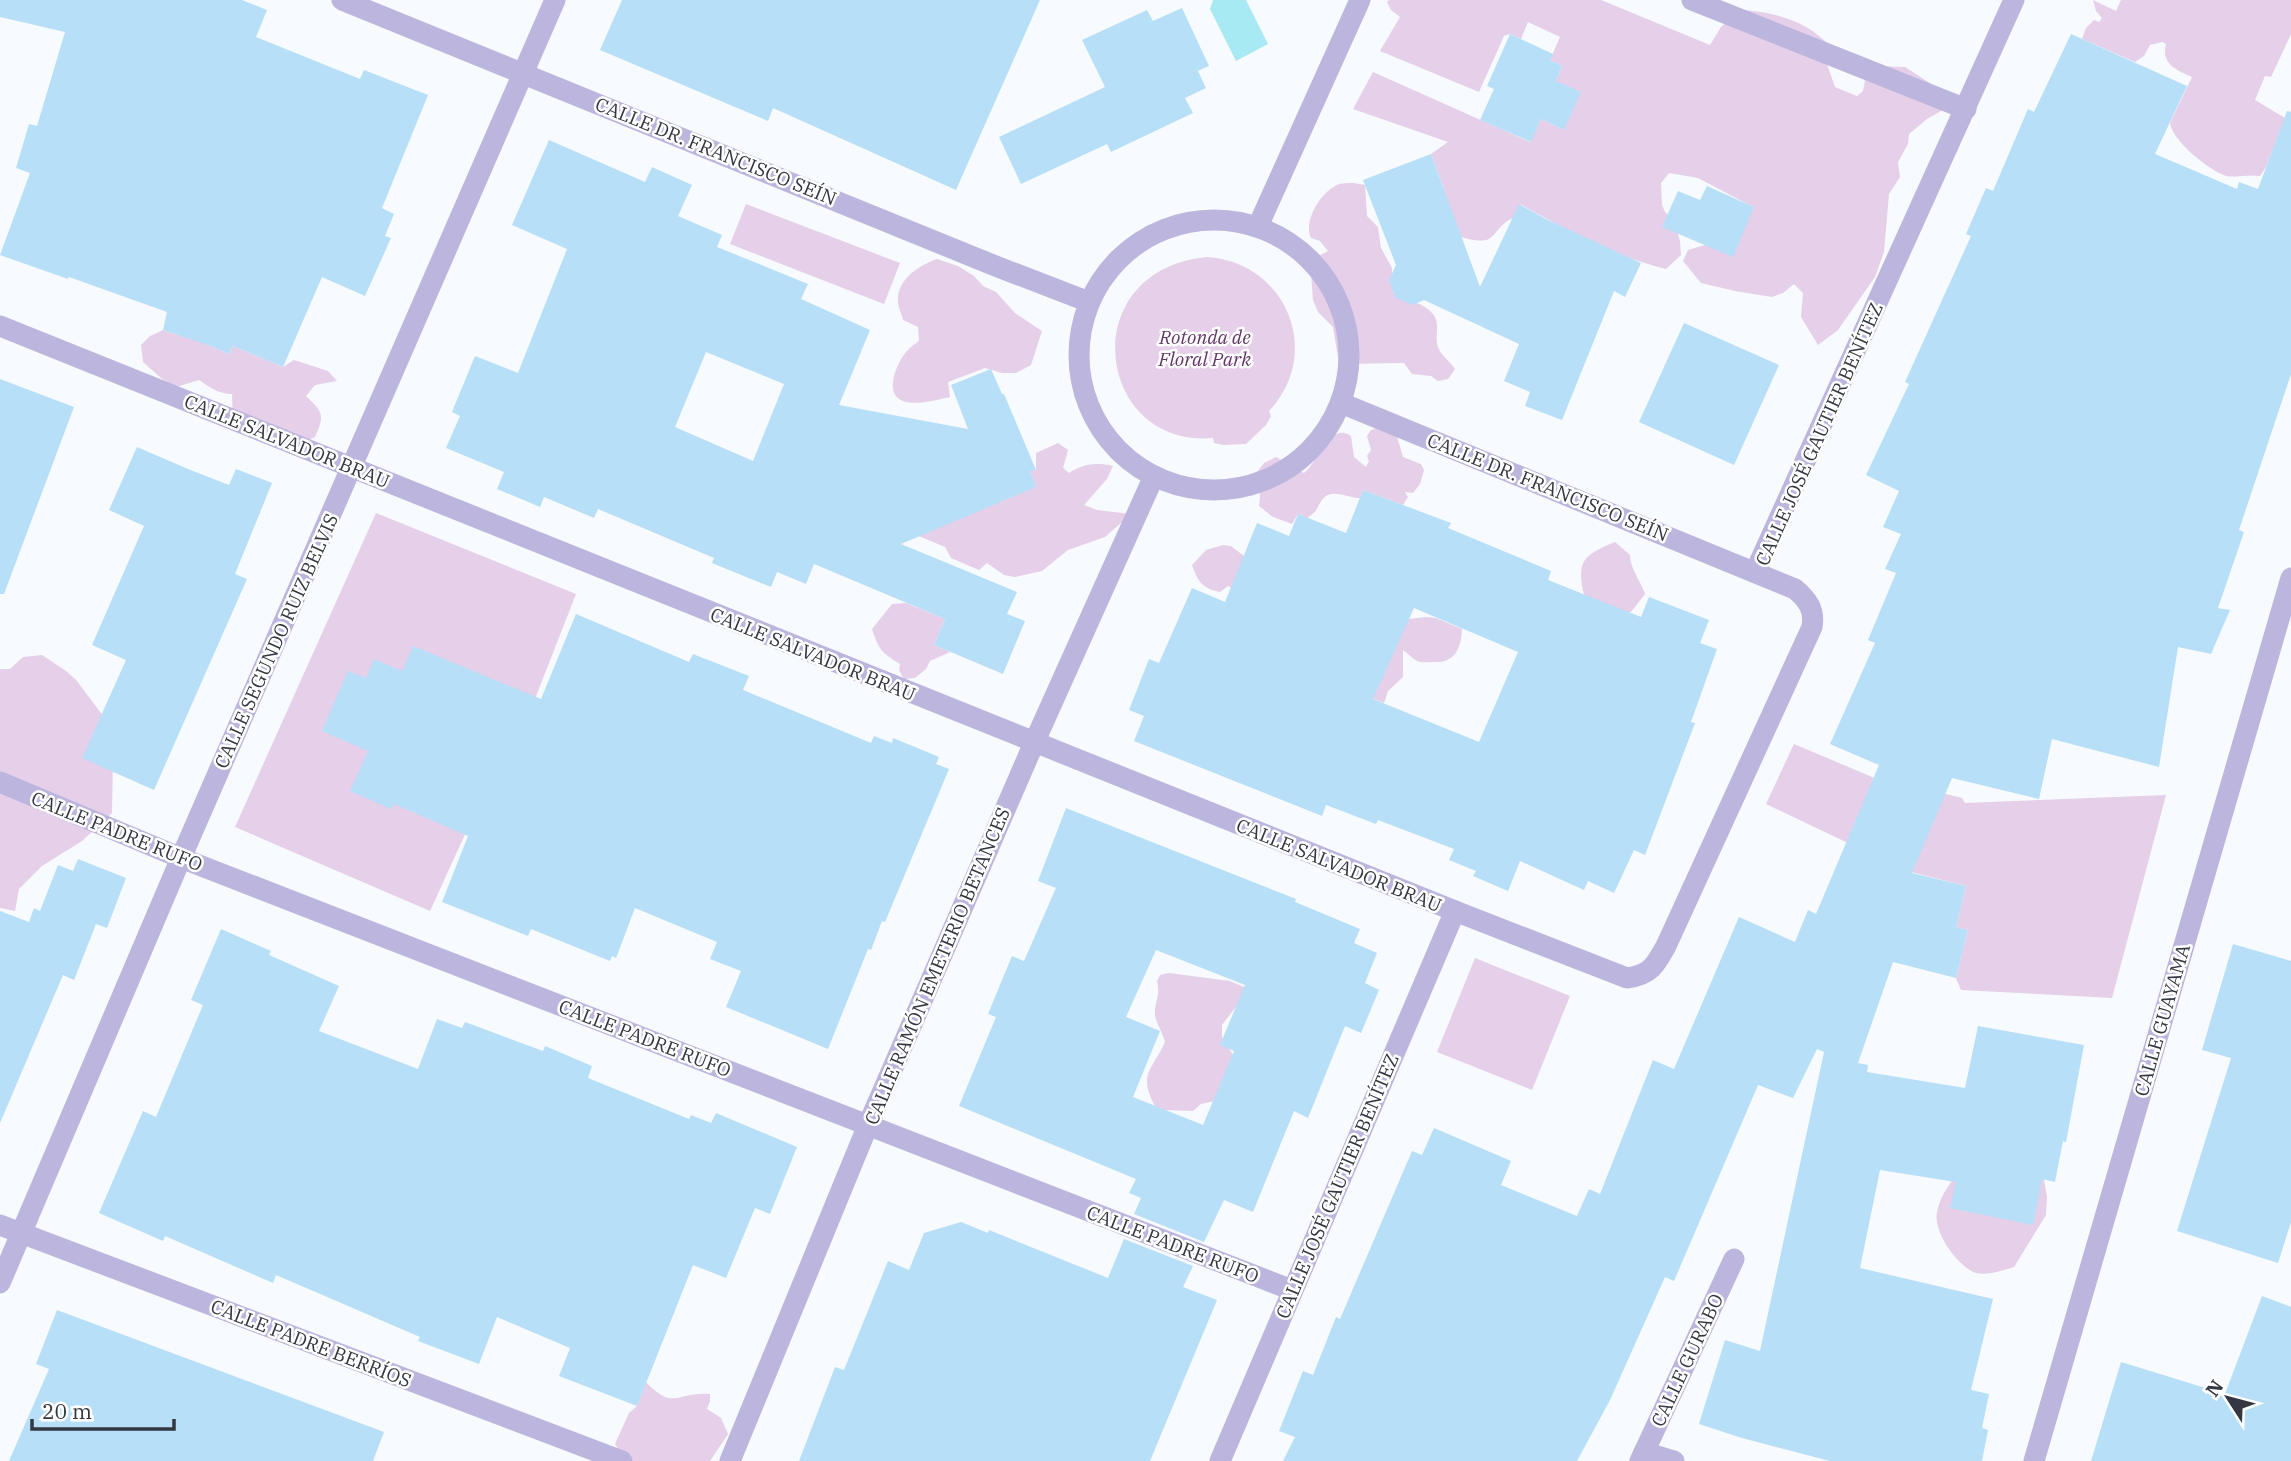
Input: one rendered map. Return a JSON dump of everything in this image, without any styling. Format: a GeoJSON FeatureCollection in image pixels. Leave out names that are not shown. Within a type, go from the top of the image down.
{"type":"FeatureCollection","features":[{"type":"Feature","properties":{"kind":"street","name":"CALLE DR. FRANCISCO SEÍN"},"geometry":{"type":"LineString","coordinates":[[342,0],[1089,302]]}},
{"type":"Feature","properties":{"kind":"street","name":"CALLE SEGUNDO RUIZ BELVIS"},"geometry":{"type":"LineString","coordinates":[[0,1283],[181,858],[555,0]]}},
{"type":"Feature","properties":{"kind":"street"},"geometry":{"type":"LineString","coordinates":[[1258,226],[1360,0]]}},
{"type":"Feature","properties":{"kind":"street"},"geometry":{"type":"LineString","coordinates":[[1692,0],[1966,109]]}},
{"type":"Feature","properties":{"kind":"street","name":"CALLE JOSÉ GAUTIER BENÍTEZ"},"geometry":{"type":"LineString","coordinates":[[1627,978],[1641,976],[1649,971],[1666,946],[1812,627],[1814,617],[1804,596],[1795,589],[1755,572],[2014,0]]}},
{"type":"Feature","properties":{"kind":"street"},"geometry":{"type":"LineString","coordinates":[[1218,219],[1258,226],[1296,247],[1326,277],[1344,317],[1349,360],[1341,403],[1320,439],[1289,468],[1250,486],[1208,491],[1182,487],[1154,476],[1128,461],[1099,429],[1082,388],[1079,344],[1089,302],[1110,268],[1141,241],[1178,224],[1218,219]]}},
{"type":"Feature","properties":{"kind":"street","name":"CALLE SALVADOR BRAU"},"geometry":{"type":"LineString","coordinates":[[0,326],[1034,743],[1627,978]]}},
{"type":"Feature","properties":{"kind":"street","name":"CALLE DR. FRANCISCO SEÍN"},"geometry":{"type":"LineString","coordinates":[[1341,403],[1755,572]]}},
{"type":"Feature","properties":{"kind":"street","name":"CALLE RAMÓN EMETERIO BETANCES"},"geometry":{"type":"LineString","coordinates":[[730,1461],[868,1125],[1034,743],[1154,476]]}},
{"type":"Feature","properties":{"kind":"street","name":"CALLE GUAYAMA"},"geometry":{"type":"LineString","coordinates":[[2034,1461],[2291,578]]}},
{"type":"Feature","properties":{"kind":"street","name":"CALLE PADRE RUFO"},"geometry":{"type":"LineString","coordinates":[[0,782],[181,858],[1292,1290]]}},
{"type":"Feature","properties":{"kind":"street","name":"CALLE JOSÉ GAUTIER BENÍTEZ"},"geometry":{"type":"LineString","coordinates":[[1220,1461],[1455,911]]}},
{"type":"Feature","properties":{"kind":"street","name":"CALLE PADRE BERRÍOS"},"geometry":{"type":"LineString","coordinates":[[0,1225],[622,1461]]}},
{"type":"Feature","properties":{"kind":"street","name":"CALLE GURABO"},"geometry":{"type":"LineString","coordinates":[[1642,1456],[1734,1259]]}},
{"type":"Feature","properties":{"kind":"street"},"geometry":{"type":"LineString","coordinates":[[1642,1456],[1674,1461]]}},
{"type":"Feature","properties":{"kind":"green space"},"geometry":{"type":"Polygon","coordinates":[[[1601,0],[1710,45],[1721,27],[1741,10],[1766,13],[1801,24],[1830,46],[1827,64],[1835,87],[1857,96],[1863,91],[1865,80],[1874,66],[1905,67],[1936,87],[1941,111],[1909,134],[1908,144],[1898,162],[1900,177],[1889,194],[1884,252],[1875,277],[1838,330],[1818,345],[1801,317],[1803,293],[1794,284],[1783,293],[1772,297],[1735,291],[1701,283],[1683,261],[1688,250],[1705,245],[1753,207],[1698,178],[1669,173],[1661,183],[1662,205],[1674,221],[1681,255],[1666,269],[1610,250],[1520,204],[1519,215],[1508,220],[1488,239],[1482,241],[1457,236],[1431,154],[1448,142],[1353,109],[1373,72],[1530,142],[1541,119],[1564,130],[1556,81],[1562,66],[1550,60],[1560,37],[1528,22],[1521,39],[1510,34],[1504,36],[1479,92],[1380,51],[1400,17],[1391,10],[1387,2],[1601,0]]]}},
{"type":"Feature","properties":{"kind":"green space"},"geometry":{"type":"Polygon","coordinates":[[[2093,0],[2116,11],[2121,0],[2291,0],[2291,34],[2271,77],[2265,76],[2255,100],[2285,118],[2260,176],[2226,176],[2219,173],[2202,162],[2178,138],[2170,123],[2192,77],[2171,65],[2166,57],[2166,44],[2162,42],[2150,45],[2144,56],[2135,62],[2082,39],[2086,28],[2094,20],[2099,22],[2102,18],[2096,11],[2093,0]]]}},
{"type":"Feature","properties":{"kind":"green space"},"geometry":{"type":"Polygon","coordinates":[[[1339,184],[1365,185],[1367,216],[1378,227],[1381,248],[1392,268],[1393,293],[1424,307],[1435,318],[1438,347],[1455,369],[1448,379],[1438,381],[1431,376],[1412,374],[1404,363],[1339,364],[1333,327],[1318,312],[1313,300],[1311,274],[1315,258],[1328,251],[1320,241],[1311,238],[1309,224],[1315,208],[1325,194],[1339,184]]]}},
{"type":"Feature","properties":{"kind":"green space"},"geometry":{"type":"Polygon","coordinates":[[[746,204],[900,263],[884,304],[730,244],[746,204]]]}},
{"type":"Feature","properties":{"kind":"green space","name":"Rotonda de Floral Park"},"geometry":{"type":"Polygon","coordinates":[[[1207,257],[1235,263],[1258,275],[1276,293],[1288,314],[1294,338],[1294,363],[1285,388],[1269,411],[1271,416],[1266,425],[1246,444],[1223,445],[1214,443],[1213,438],[1173,434],[1143,416],[1124,389],[1115,356],[1119,323],[1135,292],[1164,269],[1207,257]]]}},
{"type":"Feature","properties":{"kind":"green space"},"geometry":{"type":"Polygon","coordinates":[[[937,259],[958,266],[974,276],[983,286],[996,292],[1015,313],[1042,331],[1031,365],[1016,373],[1002,373],[985,368],[948,382],[950,397],[910,403],[896,396],[893,388],[894,376],[903,356],[919,341],[918,327],[903,320],[898,295],[910,275],[937,259]]]}},
{"type":"Feature","properties":{"kind":"green space"},"geometry":{"type":"Polygon","coordinates":[[[163,330],[185,335],[229,354],[233,346],[283,367],[294,360],[328,371],[337,381],[315,385],[306,396],[321,414],[315,437],[291,448],[233,424],[232,394],[210,388],[199,380],[176,387],[162,379],[143,362],[141,345],[150,336],[163,330]]]}},
{"type":"Feature","properties":{"kind":"green space"},"geometry":{"type":"Polygon","coordinates":[[[1380,427],[1395,430],[1403,457],[1421,464],[1424,470],[1420,484],[1413,493],[1405,492],[1408,497],[1403,505],[1363,490],[1360,498],[1330,494],[1311,515],[1307,518],[1298,514],[1292,524],[1273,517],[1259,506],[1257,472],[1264,463],[1276,457],[1304,473],[1331,438],[1344,433],[1351,436],[1354,457],[1366,467],[1369,461],[1367,456],[1371,450],[1367,436],[1371,430],[1380,427]]]}},
{"type":"Feature","properties":{"kind":"green space"},"geometry":{"type":"Polygon","coordinates":[[[1058,443],[1068,450],[1063,468],[1069,473],[1090,465],[1113,466],[1107,479],[1084,505],[1097,510],[1131,514],[1105,537],[1068,550],[1042,571],[1015,577],[1004,575],[987,563],[979,570],[951,558],[945,547],[885,522],[989,476],[1000,502],[1035,487],[1030,471],[1036,470],[1036,453],[1058,443]]]}},
{"type":"Feature","properties":{"kind":"green space"},"geometry":{"type":"Polygon","coordinates":[[[376,513],[576,594],[513,755],[494,771],[430,911],[235,827],[376,513]]]}},
{"type":"Feature","properties":{"kind":"green space"},"geometry":{"type":"Polygon","coordinates":[[[1615,542],[1630,555],[1645,594],[1631,612],[1620,617],[1584,595],[1581,574],[1582,566],[1589,555],[1615,542]]]}},
{"type":"Feature","properties":{"kind":"green space"},"geometry":{"type":"Polygon","coordinates":[[[1223,545],[1231,546],[1244,556],[1242,594],[1228,586],[1220,592],[1208,588],[1198,580],[1194,571],[1192,565],[1206,550],[1223,545]]]}},
{"type":"Feature","properties":{"kind":"green space"},"geometry":{"type":"Polygon","coordinates":[[[906,603],[945,619],[934,645],[950,652],[930,661],[926,669],[915,678],[904,679],[899,670],[900,664],[882,650],[872,629],[892,604],[906,603]]]}},
{"type":"Feature","properties":{"kind":"green space"},"geometry":{"type":"Polygon","coordinates":[[[1436,618],[1462,629],[1456,653],[1441,662],[1423,662],[1417,661],[1403,650],[1403,677],[1388,691],[1384,703],[1363,695],[1409,619],[1436,618]]]}},
{"type":"Feature","properties":{"kind":"green space"},"geometry":{"type":"Polygon","coordinates":[[[42,655],[76,680],[110,725],[113,757],[112,813],[82,841],[42,866],[19,889],[15,911],[0,908],[0,669],[10,669],[23,657],[42,655]]]}},
{"type":"Feature","properties":{"kind":"green space"},"geometry":{"type":"Polygon","coordinates":[[[1794,744],[1910,793],[1942,793],[1962,798],[1965,803],[2166,795],[2112,998],[1961,990],[1956,978],[1968,930],[1956,927],[1966,886],[1907,871],[1766,804],[1794,744]]]}},
{"type":"Feature","properties":{"kind":"green space"},"geometry":{"type":"Polygon","coordinates":[[[1475,958],[1570,996],[1532,1090],[1437,1052],[1475,958]]]}},
{"type":"Feature","properties":{"kind":"green space"},"geometry":{"type":"Polygon","coordinates":[[[1169,973],[1230,981],[1246,988],[1250,1002],[1235,1008],[1222,1025],[1222,1037],[1233,1055],[1215,1101],[1201,1104],[1193,1111],[1156,1108],[1148,1087],[1148,1073],[1165,1042],[1155,1015],[1157,981],[1160,975],[1169,973]]]}},
{"type":"Feature","properties":{"kind":"green space"},"geometry":{"type":"Polygon","coordinates":[[[1963,1164],[2043,1174],[2047,1197],[2046,1215],[2014,1267],[1990,1273],[1976,1273],[1954,1256],[1943,1238],[1937,1212],[1944,1193],[1963,1164]]]}},
{"type":"Feature","properties":{"kind":"green space"},"geometry":{"type":"Polygon","coordinates":[[[646,1382],[655,1391],[670,1398],[710,1394],[707,1409],[721,1418],[728,1434],[710,1461],[626,1461],[615,1444],[629,1413],[637,1406],[646,1382]]]}},
{"type":"Feature","properties":{"kind":"water"},"geometry":{"type":"Polygon","coordinates":[[[1213,0],[1246,0],[1268,44],[1236,61],[1210,9],[1213,0]]]}},
{"type":"Feature","properties":{"kind":"building"},"geometry":{"type":"Polygon","coordinates":[[[0,0],[242,0],[267,10],[256,37],[360,79],[364,70],[428,95],[382,208],[394,214],[385,236],[391,238],[365,296],[322,277],[283,367],[233,346],[229,354],[163,330],[167,312],[0,255],[30,173],[16,168],[29,124],[37,126],[65,32],[0,17],[0,0]]]}},
{"type":"Feature","properties":{"kind":"building"},"geometry":{"type":"Polygon","coordinates":[[[622,0],[1040,0],[956,190],[773,108],[768,121],[600,50],[622,0]]]}},
{"type":"Feature","properties":{"kind":"building"},"geometry":{"type":"Polygon","coordinates":[[[1182,8],[1209,66],[1198,71],[1206,88],[1185,98],[1193,113],[1111,152],[1107,144],[1021,184],[999,137],[1105,87],[1082,40],[1147,10],[1153,21],[1182,8]]]}},
{"type":"Feature","properties":{"kind":"building"},"geometry":{"type":"Polygon","coordinates":[[[1510,34],[1553,54],[1550,60],[1562,66],[1556,81],[1581,92],[1564,130],[1541,119],[1531,142],[1480,120],[1494,89],[1487,86],[1510,34]]]}},
{"type":"Feature","properties":{"kind":"building"},"geometry":{"type":"Polygon","coordinates":[[[2071,34],[2187,86],[2155,154],[2237,189],[2239,182],[2258,189],[2287,111],[2291,112],[2291,374],[2239,530],[2244,532],[2218,608],[2230,610],[2211,654],[2178,647],[2159,767],[2052,739],[2039,799],[1952,778],[1912,873],[1966,886],[1956,927],[1968,930],[1956,978],[1893,962],[1858,1063],[1868,1065],[1867,1072],[1965,1088],[1978,1026],[2084,1045],[2066,1142],[2063,1141],[2055,1182],[2042,1179],[2033,1225],[1950,1208],[1956,1182],[1880,1170],[1860,1268],[1993,1299],[1971,1390],[1989,1394],[1982,1428],[1988,1430],[1982,1461],[1830,1461],[1699,1424],[1725,1340],[1760,1351],[1824,1052],[1817,1049],[1793,1098],[1758,1085],[1674,1281],[1665,1277],[1610,1400],[1577,1461],[1283,1461],[1295,1437],[1279,1431],[1303,1371],[1313,1375],[1336,1317],[1340,1319],[1412,1151],[1422,1155],[1434,1128],[1511,1161],[1501,1185],[1577,1216],[1589,1189],[1600,1194],[1653,1060],[1674,1069],[1739,917],[1795,942],[1808,910],[1816,914],[1879,765],[1830,744],[1875,643],[1868,640],[1896,573],[1885,569],[1901,534],[1883,527],[1899,491],[1866,475],[1909,384],[1905,382],[1971,236],[1966,234],[1986,188],[1993,191],[2028,109],[2034,112],[2071,34]]]}},
{"type":"Feature","properties":{"kind":"building"},"geometry":{"type":"Polygon","coordinates":[[[549,140],[645,182],[652,167],[692,185],[678,216],[722,235],[717,247],[808,284],[801,299],[870,330],[839,405],[968,429],[951,385],[991,369],[1036,470],[1030,471],[1036,487],[901,544],[1017,592],[1007,614],[1025,621],[1003,674],[934,645],[945,619],[814,564],[806,584],[777,572],[771,587],[712,563],[714,558],[598,509],[594,518],[544,497],[540,507],[497,489],[504,472],[446,448],[460,416],[452,412],[475,356],[518,373],[567,249],[512,225],[549,140]],[[706,352],[675,427],[753,461],[784,384],[706,352]]]}},
{"type":"Feature","properties":{"kind":"building"},"geometry":{"type":"Polygon","coordinates":[[[1431,154],[1480,287],[1519,204],[1641,263],[1625,297],[1614,291],[1562,420],[1525,406],[1530,392],[1504,381],[1519,344],[1424,300],[1412,305],[1395,297],[1389,280],[1396,265],[1363,180],[1431,154]]]}},
{"type":"Feature","properties":{"kind":"building"},"geometry":{"type":"Polygon","coordinates":[[[1707,186],[1754,207],[1733,257],[1662,227],[1678,191],[1700,200],[1707,186]]]}},
{"type":"Feature","properties":{"kind":"building"},"geometry":{"type":"Polygon","coordinates":[[[1684,323],[1779,365],[1734,465],[1639,422],[1684,323]]]}},
{"type":"Feature","properties":{"kind":"building"},"geometry":{"type":"Polygon","coordinates":[[[0,379],[74,407],[4,594],[0,594],[0,379]]]}},
{"type":"Feature","properties":{"kind":"building"},"geometry":{"type":"Polygon","coordinates":[[[137,447],[229,485],[236,469],[272,483],[235,574],[247,579],[154,790],[82,758],[126,660],[92,645],[144,526],[109,510],[137,447]]]}},
{"type":"Feature","properties":{"kind":"building"},"geometry":{"type":"Polygon","coordinates":[[[1363,490],[1451,523],[1448,528],[1551,571],[1548,580],[1641,617],[1649,597],[1709,620],[1700,643],[1717,649],[1691,722],[1695,723],[1645,855],[1634,850],[1614,893],[1588,881],[1584,890],[1520,861],[1508,891],[1473,876],[1476,871],[1449,860],[1454,849],[1378,820],[1376,824],[1326,805],[1322,816],[1134,741],[1144,716],[1129,710],[1149,659],[1159,663],[1192,588],[1225,602],[1257,523],[1289,536],[1298,514],[1346,533],[1363,490]],[[1414,608],[1373,699],[1479,742],[1518,652],[1414,608]]]}},
{"type":"Feature","properties":{"kind":"building"},"geometry":{"type":"Polygon","coordinates":[[[576,614],[689,662],[693,654],[749,676],[743,690],[871,743],[874,736],[892,743],[893,738],[939,757],[936,764],[949,769],[885,922],[882,921],[871,950],[868,949],[828,1049],[726,1007],[741,971],[710,959],[717,942],[635,908],[616,958],[612,956],[610,961],[531,929],[528,936],[442,902],[468,836],[394,804],[391,809],[350,791],[368,751],[322,731],[348,671],[366,678],[374,659],[402,671],[413,646],[541,699],[576,614]]]}},
{"type":"Feature","properties":{"kind":"building"},"geometry":{"type":"Polygon","coordinates":[[[1066,808],[1296,899],[1295,902],[1360,929],[1354,943],[1377,953],[1365,983],[1379,990],[1361,1033],[1345,1026],[1308,1118],[1294,1111],[1253,1212],[1224,1200],[1204,1242],[1134,1214],[1141,1198],[1129,1193],[1136,1179],[959,1106],[996,1017],[988,1014],[1012,956],[1024,961],[1056,888],[1038,881],[1066,808]],[[1156,950],[1126,1017],[1160,1031],[1133,1097],[1203,1125],[1234,1051],[1220,1045],[1245,985],[1156,950]]]}},
{"type":"Feature","properties":{"kind":"building"},"geometry":{"type":"Polygon","coordinates":[[[78,859],[126,878],[107,928],[96,924],[74,980],[63,975],[0,1123],[0,911],[29,922],[34,908],[40,911],[58,865],[73,871],[78,859]]]}},
{"type":"Feature","properties":{"kind":"building"},"geometry":{"type":"Polygon","coordinates":[[[221,929],[271,951],[269,955],[339,986],[319,1031],[418,1069],[437,1019],[462,1028],[465,1022],[543,1051],[545,1046],[592,1066],[588,1078],[689,1119],[691,1115],[711,1123],[716,1113],[797,1147],[770,1214],[755,1208],[726,1278],[693,1265],[637,1406],[559,1376],[570,1348],[497,1317],[479,1364],[418,1341],[420,1337],[276,1275],[273,1283],[165,1236],[163,1241],[99,1213],[143,1111],[156,1117],[203,1005],[191,1000],[221,929]]]}},
{"type":"Feature","properties":{"kind":"building"},"geometry":{"type":"Polygon","coordinates":[[[2233,944],[2291,961],[2291,1222],[2278,1263],[2177,1231],[2231,1058],[2202,1050],[2233,944]]]}},
{"type":"Feature","properties":{"kind":"building"},"geometry":{"type":"Polygon","coordinates":[[[961,1222],[988,1233],[989,1230],[1108,1278],[1124,1239],[1193,1266],[1183,1287],[1217,1300],[1150,1461],[799,1461],[835,1367],[844,1370],[888,1261],[909,1270],[924,1233],[961,1222]]]}},
{"type":"Feature","properties":{"kind":"building"},"geometry":{"type":"Polygon","coordinates":[[[2262,1296],[2291,1307],[2291,1461],[2091,1461],[2121,1362],[2225,1394],[2262,1296]]]}},
{"type":"Feature","properties":{"kind":"building"},"geometry":{"type":"Polygon","coordinates":[[[57,1310],[384,1432],[373,1461],[9,1461],[49,1369],[36,1364],[57,1310]]]}}]}
